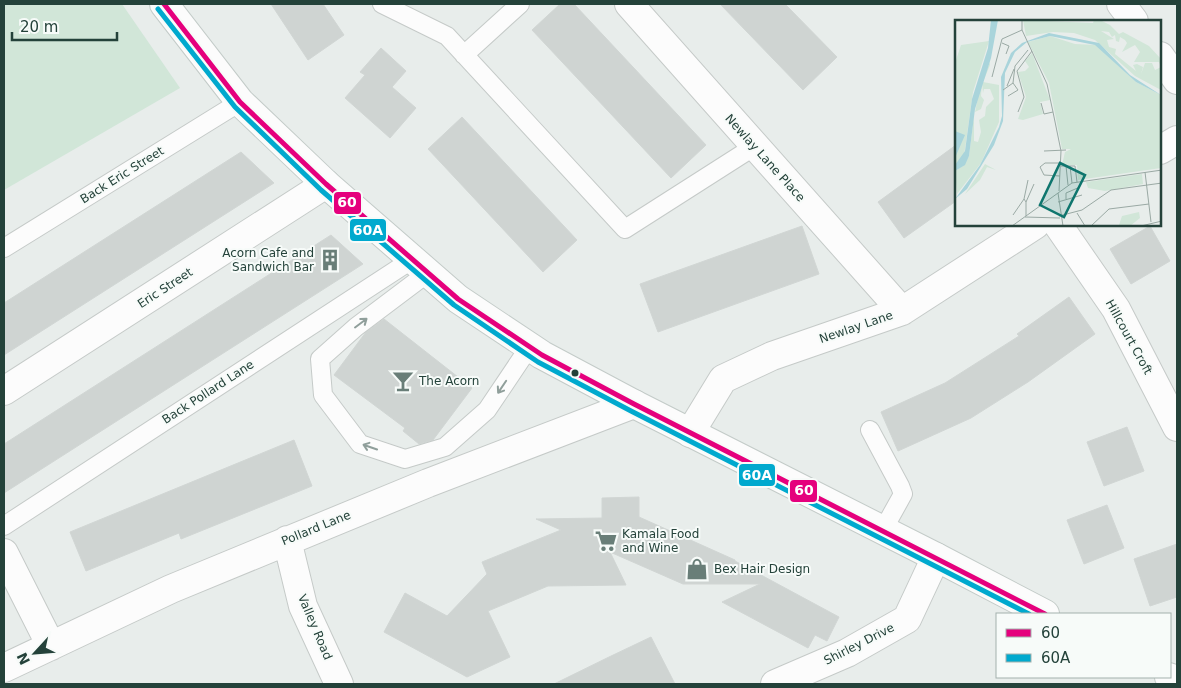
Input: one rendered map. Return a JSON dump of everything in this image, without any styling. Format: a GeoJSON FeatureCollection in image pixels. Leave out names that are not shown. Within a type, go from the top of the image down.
{"type":"FeatureCollection","features":[{"type":"Feature","properties":{"kind":"street"},"geometry":{"type":"LineString","coordinates":[[164,4],[240,102],[326,184],[458,299],[542,355],[1043,613]]}},
{"type":"Feature","properties":{"kind":"street","name":"Newlay Lane Place"},"geometry":{"type":"LineString","coordinates":[[629,4],[902,312]]}},
{"type":"Feature","properties":{"kind":"street"},"geometry":{"type":"LineString","coordinates":[[1121,4],[1133,20]]}},
{"type":"Feature","properties":{"kind":"street"},"geometry":{"type":"LineString","coordinates":[[1161,57],[1177,80]]}},
{"type":"Feature","properties":{"kind":"street"},"geometry":{"type":"LineString","coordinates":[[1161,149],[1177,140]]}},
{"type":"Feature","properties":{"kind":"street","name":"Eric Street"},"geometry":{"type":"LineString","coordinates":[[4,391],[326,184]]}},
{"type":"Feature","properties":{"kind":"street","name":"Newlay Lane"},"geometry":{"type":"LineString","coordinates":[[690,432],[723,379],[772,356],[902,312],[1033,226]]}},
{"type":"Feature","properties":{"kind":"street","name":"Hillcourt Croft"},"geometry":{"type":"LineString","coordinates":[[1059,226],[1116,309],[1177,427]]}},
{"type":"Feature","properties":{"kind":"street","name":"Pollard Lane"},"geometry":{"type":"LineString","coordinates":[[4,668],[171,589],[286,540],[634,404]]}},
{"type":"Feature","properties":{"kind":"street","name":"Valley Road"},"geometry":{"type":"LineString","coordinates":[[286,540],[303,606],[339,684]]}},
{"type":"Feature","properties":{"kind":"street"},"geometry":{"type":"LineString","coordinates":[[4,553],[51,646]]}},
{"type":"Feature","properties":{"kind":"street","name":"Shirley Drive"},"geometry":{"type":"LineString","coordinates":[[775,684],[846,653],[908,619],[936,557]]}},
{"type":"Feature","properties":{"kind":"street"},"geometry":{"type":"LineString","coordinates":[[4,679],[6,684]]}},
{"type":"Feature","properties":{"kind":"lane"},"geometry":{"type":"LineString","coordinates":[[382,4],[447,36],[625,229],[755,146]]}},
{"type":"Feature","properties":{"kind":"lane"},"geometry":{"type":"LineString","coordinates":[[464,55],[520,4]]}},
{"type":"Feature","properties":{"kind":"lane","name":"Back Eric Street"},"geometry":{"type":"LineString","coordinates":[[4,248],[240,102]]}},
{"type":"Feature","properties":{"kind":"lane"},"geometry":{"type":"LineString","coordinates":[[421,266],[320,359],[322,395],[360,444],[405,459],[445,447],[486,410],[530,346]]}},
{"type":"Feature","properties":{"kind":"lane","name":"Back Pollard Lane"},"geometry":{"type":"LineString","coordinates":[[4,526],[421,266]]}},
{"type":"Feature","properties":{"kind":"lane"},"geometry":{"type":"LineString","coordinates":[[870,430],[903,494],[883,530]]}},
{"type":"Feature","properties":{"kind":"green space"},"geometry":{"type":"Polygon","coordinates":[[[4,4],[122,4],[180,88],[4,190],[4,4]]]}},
{"type":"Feature","properties":{"kind":"building"},"geometry":{"type":"Polygon","coordinates":[[[271,4],[323,4],[344,35],[308,60],[271,4]]]}},
{"type":"Feature","properties":{"kind":"building"},"geometry":{"type":"Polygon","coordinates":[[[560,4],[574,4],[706,145],[671,178],[532,30],[560,4]]]}},
{"type":"Feature","properties":{"kind":"building"},"geometry":{"type":"Polygon","coordinates":[[[720,4],[785,4],[837,57],[803,90],[720,4]]]}},
{"type":"Feature","properties":{"kind":"building"},"geometry":{"type":"Polygon","coordinates":[[[381,48],[406,71],[392,87],[416,108],[390,138],[345,98],[365,75],[360,72],[381,48]]]}},
{"type":"Feature","properties":{"kind":"building"},"geometry":{"type":"Polygon","coordinates":[[[462,117],[577,240],[543,272],[428,149],[462,117]]]}},
{"type":"Feature","properties":{"kind":"building"},"geometry":{"type":"Polygon","coordinates":[[[955,146],[955,202],[904,238],[878,202],[955,146]]]}},
{"type":"Feature","properties":{"kind":"building"},"geometry":{"type":"Polygon","coordinates":[[[241,152],[274,183],[4,355],[4,303],[241,152]]]}},
{"type":"Feature","properties":{"kind":"building"},"geometry":{"type":"Polygon","coordinates":[[[802,226],[819,274],[658,332],[640,284],[802,226]]]}},
{"type":"Feature","properties":{"kind":"building"},"geometry":{"type":"Polygon","coordinates":[[[1150,226],[1170,261],[1131,284],[1110,249],[1150,226]]]}},
{"type":"Feature","properties":{"kind":"building"},"geometry":{"type":"Polygon","coordinates":[[[331,235],[363,264],[4,493],[4,444],[331,235]]]}},
{"type":"Feature","properties":{"kind":"building"},"geometry":{"type":"Polygon","coordinates":[[[1069,297],[1095,334],[1028,382],[971,418],[898,451],[881,412],[945,383],[1019,336],[1017,334],[1069,297]]]}},
{"type":"Feature","properties":{"kind":"building","name":"The Acorn"},"geometry":{"type":"Polygon","coordinates":[[[384,319],[472,388],[433,440],[419,444],[403,431],[405,428],[334,375],[366,332],[384,319]]]}},
{"type":"Feature","properties":{"kind":"building"},"geometry":{"type":"Polygon","coordinates":[[[1127,427],[1144,471],[1104,486],[1087,442],[1127,427]]]}},
{"type":"Feature","properties":{"kind":"building"},"geometry":{"type":"Polygon","coordinates":[[[294,440],[312,486],[181,539],[179,533],[86,571],[70,532],[294,440]]]}},
{"type":"Feature","properties":{"kind":"building"},"geometry":{"type":"Polygon","coordinates":[[[639,497],[639,517],[735,560],[839,617],[827,641],[815,635],[808,648],[722,602],[760,584],[683,584],[610,552],[626,585],[548,586],[488,611],[510,657],[467,677],[384,632],[405,593],[447,616],[487,574],[482,562],[561,530],[536,519],[602,518],[602,498],[639,497]]]}},
{"type":"Feature","properties":{"kind":"building"},"geometry":{"type":"Polygon","coordinates":[[[1107,505],[1124,548],[1084,564],[1067,520],[1107,505]]]}},
{"type":"Feature","properties":{"kind":"building"},"geometry":{"type":"Polygon","coordinates":[[[1177,544],[1177,597],[1150,606],[1134,559],[1177,544]]]}},
{"type":"Feature","properties":{"kind":"building"},"geometry":{"type":"Polygon","coordinates":[[[651,637],[675,684],[554,684],[609,657],[651,637]]]}},
{"type":"Feature","properties":{"kind":"transit line","name":"60"},"geometry":{"type":"LineString","coordinates":[[164,4],[240,102],[326,184],[458,299],[542,355],[1043,613]]}},
{"type":"Feature","properties":{"kind":"transit line","name":"60A"},"geometry":{"type":"LineString","coordinates":[[158,9],[235,107],[321,190],[454,305],[538,362],[1027,613]]}},
{"type":"Feature","properties":{"kind":"place","name":"Acorn Cafe and Sandwich Bar"},"geometry":{"type":"Point","coordinates":[330,260]}},
{"type":"Feature","properties":{"kind":"place","name":"The Acorn"},"geometry":{"type":"Point","coordinates":[403,381]}},
{"type":"Feature","properties":{"kind":"place","name":"Kamala Food and Wine"},"geometry":{"type":"Point","coordinates":[606,541]}},
{"type":"Feature","properties":{"kind":"place","name":"Bex Hair Design"},"geometry":{"type":"Point","coordinates":[697,569]}}]}
